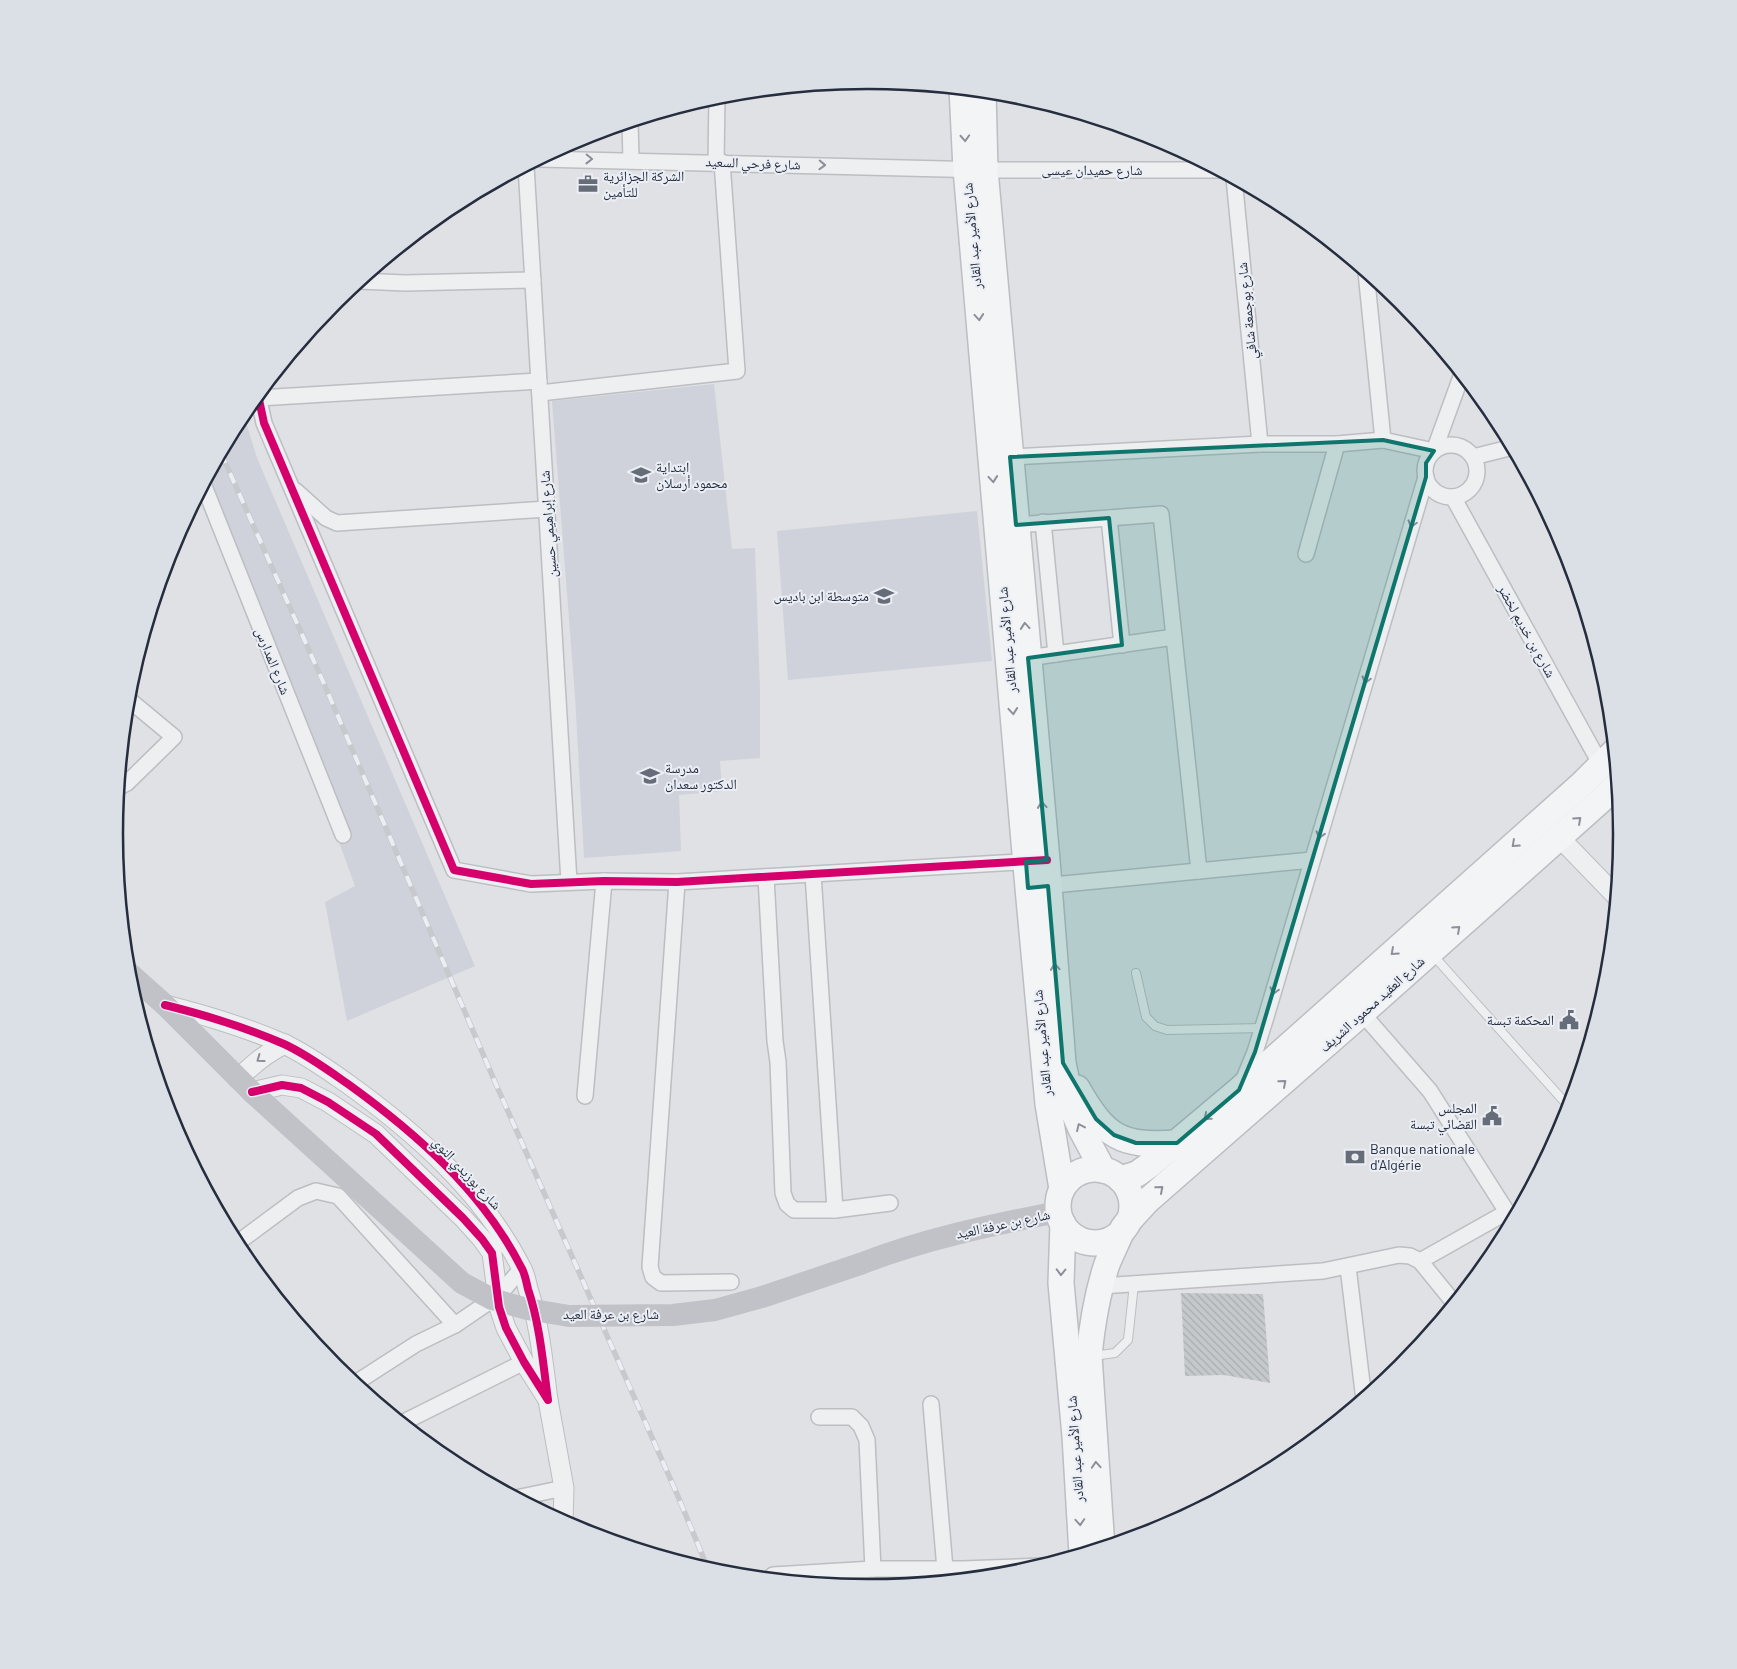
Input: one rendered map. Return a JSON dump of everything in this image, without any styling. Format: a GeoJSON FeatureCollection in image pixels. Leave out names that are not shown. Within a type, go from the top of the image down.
{"type":"FeatureCollection","features":[{"type":"Feature","properties":{"kind":"main road","name":"شارع الأمير عبد القادر"},"geometry":{"type":"LineString","coordinates":[[963,95],[976,169],[1010,456],[1028,658],[1036,861]]}},
{"type":"Feature","properties":{"kind":"main road","name":"شارع الأمير عبد القادر"},"geometry":{"type":"LineString","coordinates":[[982,98],[976,169],[1038,887],[1048,1104],[1061,1208],[1061,1283],[1075,1436],[1082,1549]]}},
{"type":"Feature","properties":{"kind":"main road","name":"شارع العقيد محمود الشريف"},"geometry":{"type":"LineString","coordinates":[[1112,1174],[1137,1174],[1177,1143],[1575,790],[1608,758]]}},
{"type":"Feature","properties":{"kind":"main road","name":"شارع العقيد محمود الشريف"},"geometry":{"type":"LineString","coordinates":[[1124,1226],[1147,1201],[1362,1013],[1613,788]]}},
{"type":"Feature","properties":{"kind":"main road","name":"شارع الأمير عبد القادر"},"geometry":{"type":"LineString","coordinates":[[1038,887],[1063,1063],[1073,1111],[1081,1129],[1112,1174]]}},
{"type":"Feature","properties":{"kind":"main road","name":"شارع بن عرفة العيد"},"geometry":{"type":"LineString","coordinates":[[137,980],[165,1005],[245,1085],[462,1283],[492,1299],[527,1309],[569,1316],[673,1315],[715,1310],[762,1297],[920,1243],[1061,1208]]}},
{"type":"Feature","properties":{"kind":"main road"},"geometry":{"type":"LineString","coordinates":[[1063,1063],[1096,1119],[1114,1135],[1136,1144],[1177,1143]]}},
{"type":"Feature","properties":{"kind":"main road"},"geometry":{"type":"LineString","coordinates":[[1091,1169],[1112,1174],[1124,1183],[1130,1194],[1132,1206],[1130,1218],[1115,1237],[1104,1242],[1092,1243],[1080,1240],[1070,1233],[1061,1208],[1069,1179],[1079,1172],[1091,1169]]}},
{"type":"Feature","properties":{"kind":"main road","name":"شارع الأمير عبد القادر"},"geometry":{"type":"LineString","coordinates":[[1102,1543],[1089,1356],[1092,1325],[1101,1286],[1107,1264],[1124,1226]]}},
{"type":"Feature","properties":{"kind":"street"},"geometry":{"type":"LineString","coordinates":[[265,397],[539,387],[736,371],[719,162],[717,104]]}},
{"type":"Feature","properties":{"kind":"street"},"geometry":{"type":"LineString","coordinates":[[630,128],[631,160]]}},
{"type":"Feature","properties":{"kind":"street","name":"شارع فرحي السعيد"},"geometry":{"type":"LineString","coordinates":[[556,158],[976,169]]}},
{"type":"Feature","properties":{"kind":"street","name":"شارع حميدان عيسى"},"geometry":{"type":"LineString","coordinates":[[976,169],[1205,170]]}},
{"type":"Feature","properties":{"kind":"street","name":"شارع إبراهيمي حسين"},"geometry":{"type":"LineString","coordinates":[[526,173],[570,882]]}},
{"type":"Feature","properties":{"kind":"street","name":"شارع بوجمعة شافي"},"geometry":{"type":"LineString","coordinates":[[1235,186],[1260,444]]}},
{"type":"Feature","properties":{"kind":"street"},"geometry":{"type":"LineString","coordinates":[[369,281],[405,283],[533,280]]}},
{"type":"Feature","properties":{"kind":"street"},"geometry":{"type":"LineString","coordinates":[[1367,280],[1383,440]]}},
{"type":"Feature","properties":{"kind":"street"},"geometry":{"type":"LineString","coordinates":[[1010,456],[1260,444],[1337,444],[1383,440],[1434,451],[1442,446],[1451,445],[1460,446],[1468,450],[1477,466],[1477,474],[1469,490],[1462,495],[1453,497],[1439,494],[1428,484],[1426,463],[1434,451],[1460,381]]}},
{"type":"Feature","properties":{"kind":"street"},"geometry":{"type":"LineString","coordinates":[[260,404],[264,423],[454,870],[532,884],[604,881],[677,882],[1036,861]]}},
{"type":"Feature","properties":{"kind":"street"},"geometry":{"type":"LineString","coordinates":[[1306,554],[1337,444]]}},
{"type":"Feature","properties":{"kind":"street"},"geometry":{"type":"LineString","coordinates":[[1473,457],[1506,449]]}},
{"type":"Feature","properties":{"kind":"street"},"geometry":{"type":"LineString","coordinates":[[1239,1090],[1255,1052],[1426,477]]}},
{"type":"Feature","properties":{"kind":"street"},"geometry":{"type":"LineString","coordinates":[[291,487],[326,518],[337,523],[547,510]]}},
{"type":"Feature","properties":{"kind":"street","name":"شارع المدارس"},"geometry":{"type":"LineString","coordinates":[[207,493],[343,836]]}},
{"type":"Feature","properties":{"kind":"street","name":"شارع بن خديم لخضر"},"geometry":{"type":"LineString","coordinates":[[1453,497],[1608,758]]}},
{"type":"Feature","properties":{"kind":"street"},"geometry":{"type":"LineString","coordinates":[[1016,524],[1161,514],[1199,871]]}},
{"type":"Feature","properties":{"kind":"street"},"geometry":{"type":"LineString","coordinates":[[1109,518],[1122,645]]}},
{"type":"Feature","properties":{"kind":"street"},"geometry":{"type":"LineString","coordinates":[[1044,522],[1056,654]]}},
{"type":"Feature","properties":{"kind":"street"},"geometry":{"type":"LineString","coordinates":[[1028,658],[1174,638]]}},
{"type":"Feature","properties":{"kind":"street"},"geometry":{"type":"LineString","coordinates":[[124,784],[174,738],[135,704]]}},
{"type":"Feature","properties":{"kind":"street"},"geometry":{"type":"LineString","coordinates":[[1559,837],[1612,892]]}},
{"type":"Feature","properties":{"kind":"street"},"geometry":{"type":"LineString","coordinates":[[1038,887],[1312,860]]}},
{"type":"Feature","properties":{"kind":"street"},"geometry":{"type":"LineString","coordinates":[[813,874],[835,1210]]}},
{"type":"Feature","properties":{"kind":"street"},"geometry":{"type":"LineString","coordinates":[[766,876],[775,1041],[778,1062],[783,1193],[787,1204],[794,1210],[835,1210],[890,1203]]}},
{"type":"Feature","properties":{"kind":"street"},"geometry":{"type":"LineString","coordinates":[[585,1096],[604,881]]}},
{"type":"Feature","properties":{"kind":"street"},"geometry":{"type":"LineString","coordinates":[[677,882],[650,1267],[653,1277],[661,1283],[731,1282]]}},
{"type":"Feature","properties":{"kind":"street","name":"شارع بوزيدي النوي"},"geometry":{"type":"LineString","coordinates":[[165,1005],[214,1017],[285,1044],[328,1070],[373,1102],[421,1143],[469,1190],[492,1219],[522,1268],[537,1316],[548,1400],[564,1488],[563,1514]]}},
{"type":"Feature","properties":{"kind":"street"},"geometry":{"type":"LineString","coordinates":[[1362,1013],[1430,1091],[1510,1214]]}},
{"type":"Feature","properties":{"kind":"street"},"geometry":{"type":"LineString","coordinates":[[245,1085],[254,1063],[270,1051],[285,1044]]}},
{"type":"Feature","properties":{"kind":"street","name":"شارع بوزيدي النوي"},"geometry":{"type":"LineString","coordinates":[[245,1085],[282,1085],[301,1088],[328,1102],[376,1134],[463,1218],[482,1239],[492,1254],[499,1295],[499,1307],[506,1328],[524,1362],[548,1400]]}},
{"type":"Feature","properties":{"kind":"street"},"geometry":{"type":"LineString","coordinates":[[242,1239],[298,1198],[316,1191],[338,1196],[455,1325]]}},
{"type":"Feature","properties":{"kind":"street"},"geometry":{"type":"LineString","coordinates":[[1420,1261],[1508,1216]]}},
{"type":"Feature","properties":{"kind":"street"},"geometry":{"type":"LineString","coordinates":[[1101,1286],[1323,1271],[1400,1255],[1410,1256],[1420,1261],[1451,1299]]}},
{"type":"Feature","properties":{"kind":"street"},"geometry":{"type":"LineString","coordinates":[[1348,1267],[1363,1392]]}},
{"type":"Feature","properties":{"kind":"street"},"geometry":{"type":"LineString","coordinates":[[360,1380],[416,1344],[455,1325],[499,1295],[522,1268]]}},
{"type":"Feature","properties":{"kind":"street"},"geometry":{"type":"LineString","coordinates":[[408,1420],[524,1362]]}},
{"type":"Feature","properties":{"kind":"street"},"geometry":{"type":"LineString","coordinates":[[931,1404],[944,1569]]}},
{"type":"Feature","properties":{"kind":"street"},"geometry":{"type":"LineString","coordinates":[[819,1417],[852,1417],[861,1426],[867,1440],[873,1569]]}},
{"type":"Feature","properties":{"kind":"street"},"geometry":{"type":"LineString","coordinates":[[526,1496],[564,1488]]}},
{"type":"Feature","properties":{"kind":"street"},"geometry":{"type":"LineString","coordinates":[[783,1575],[873,1569],[944,1569],[961,1574]]}},
{"type":"Feature","properties":{"kind":"lane"},"geometry":{"type":"LineString","coordinates":[[1430,952],[1564,1102]]}},
{"type":"Feature","properties":{"kind":"lane"},"geometry":{"type":"LineString","coordinates":[[1136,972],[1146,1016],[1155,1026],[1167,1030],[1262,1028]]}},
{"type":"Feature","properties":{"kind":"lane"},"geometry":{"type":"LineString","coordinates":[[1089,1356],[1115,1353],[1128,1340],[1134,1284]]}},
{"type":"Feature","properties":{"kind":"highlighted area"},"geometry":{"type":"Polygon","coordinates":[[[1383,440],[1434,451],[1426,463],[1426,477],[1255,1052],[1239,1090],[1177,1143],[1136,1143],[1114,1135],[1096,1119],[1063,1063],[1048,886],[1028,888],[1026,862],[1047,860],[1028,658],[1122,645],[1109,518],[1016,525],[1010,457],[1383,440]]]}},
{"type":"Feature","properties":{"kind":"shaded area","name":"ابتداية محمود أرسلان"},"geometry":{"type":"Polygon","coordinates":[[[714,384],[732,549],[755,548],[760,690],[760,758],[720,761],[722,791],[679,795],[681,851],[584,858],[575,696],[552,401],[714,384]]]}},
{"type":"Feature","properties":{"kind":"shaded area"},"geometry":{"type":"Polygon","coordinates":[[[246,423],[257,458],[475,966],[347,1021],[325,902],[355,886],[210,487],[246,423]]]}},
{"type":"Feature","properties":{"kind":"shaded area","name":"متوسطة ابن باديس"},"geometry":{"type":"Polygon","coordinates":[[[977,511],[992,661],[788,680],[777,531],[977,511]]]}},
{"type":"Feature","properties":{"kind":"building"},"geometry":{"type":"Polygon","coordinates":[[[1181,1293],[1263,1294],[1270,1383],[1224,1375],[1185,1376],[1181,1293]]]}},
{"type":"Feature","properties":{"kind":"railway"},"geometry":{"type":"LineString","coordinates":[[224,460],[325,686],[495,1082],[705,1562]]}},
{"type":"Feature","properties":{"kind":"cycle path"},"geometry":{"type":"LineString","coordinates":[[260,404],[264,423],[454,870],[531,884],[604,881],[677,882],[1047,860]]}},
{"type":"Feature","properties":{"kind":"cycle path"},"geometry":{"type":"LineString","coordinates":[[165,1005],[240,1027],[300,1052],[333,1073],[373,1103],[423,1144],[446,1166],[488,1214],[524,1272],[538,1330],[548,1400],[524,1362],[506,1328],[499,1307],[492,1253],[463,1218],[376,1134],[328,1102],[301,1088],[282,1085],[252,1092]]}},
{"type":"Feature","properties":{"kind":"place","name":"الشركة الجزائرية للتأمين"},"geometry":{"type":"Point","coordinates":[588,184]}},
{"type":"Feature","properties":{"kind":"place","name":"ابتداية محمود أرسلان"},"geometry":{"type":"Point","coordinates":[641,475]}},
{"type":"Feature","properties":{"kind":"place","name":"متوسطة ابن باديس"},"geometry":{"type":"Point","coordinates":[884,596]}},
{"type":"Feature","properties":{"kind":"place","name":"مدرسة الدكتور سعدان"},"geometry":{"type":"Point","coordinates":[650,776]}},
{"type":"Feature","properties":{"kind":"place","name":"المحكمة تبسة"},"geometry":{"type":"Point","coordinates":[1569,1020]}},
{"type":"Feature","properties":{"kind":"place","name":"المجلس القضائي تبسة"},"geometry":{"type":"Point","coordinates":[1492,1116]}},
{"type":"Feature","properties":{"kind":"place","name":"Banque nationale d'Algérie"},"geometry":{"type":"Point","coordinates":[1355,1157]}}]}
